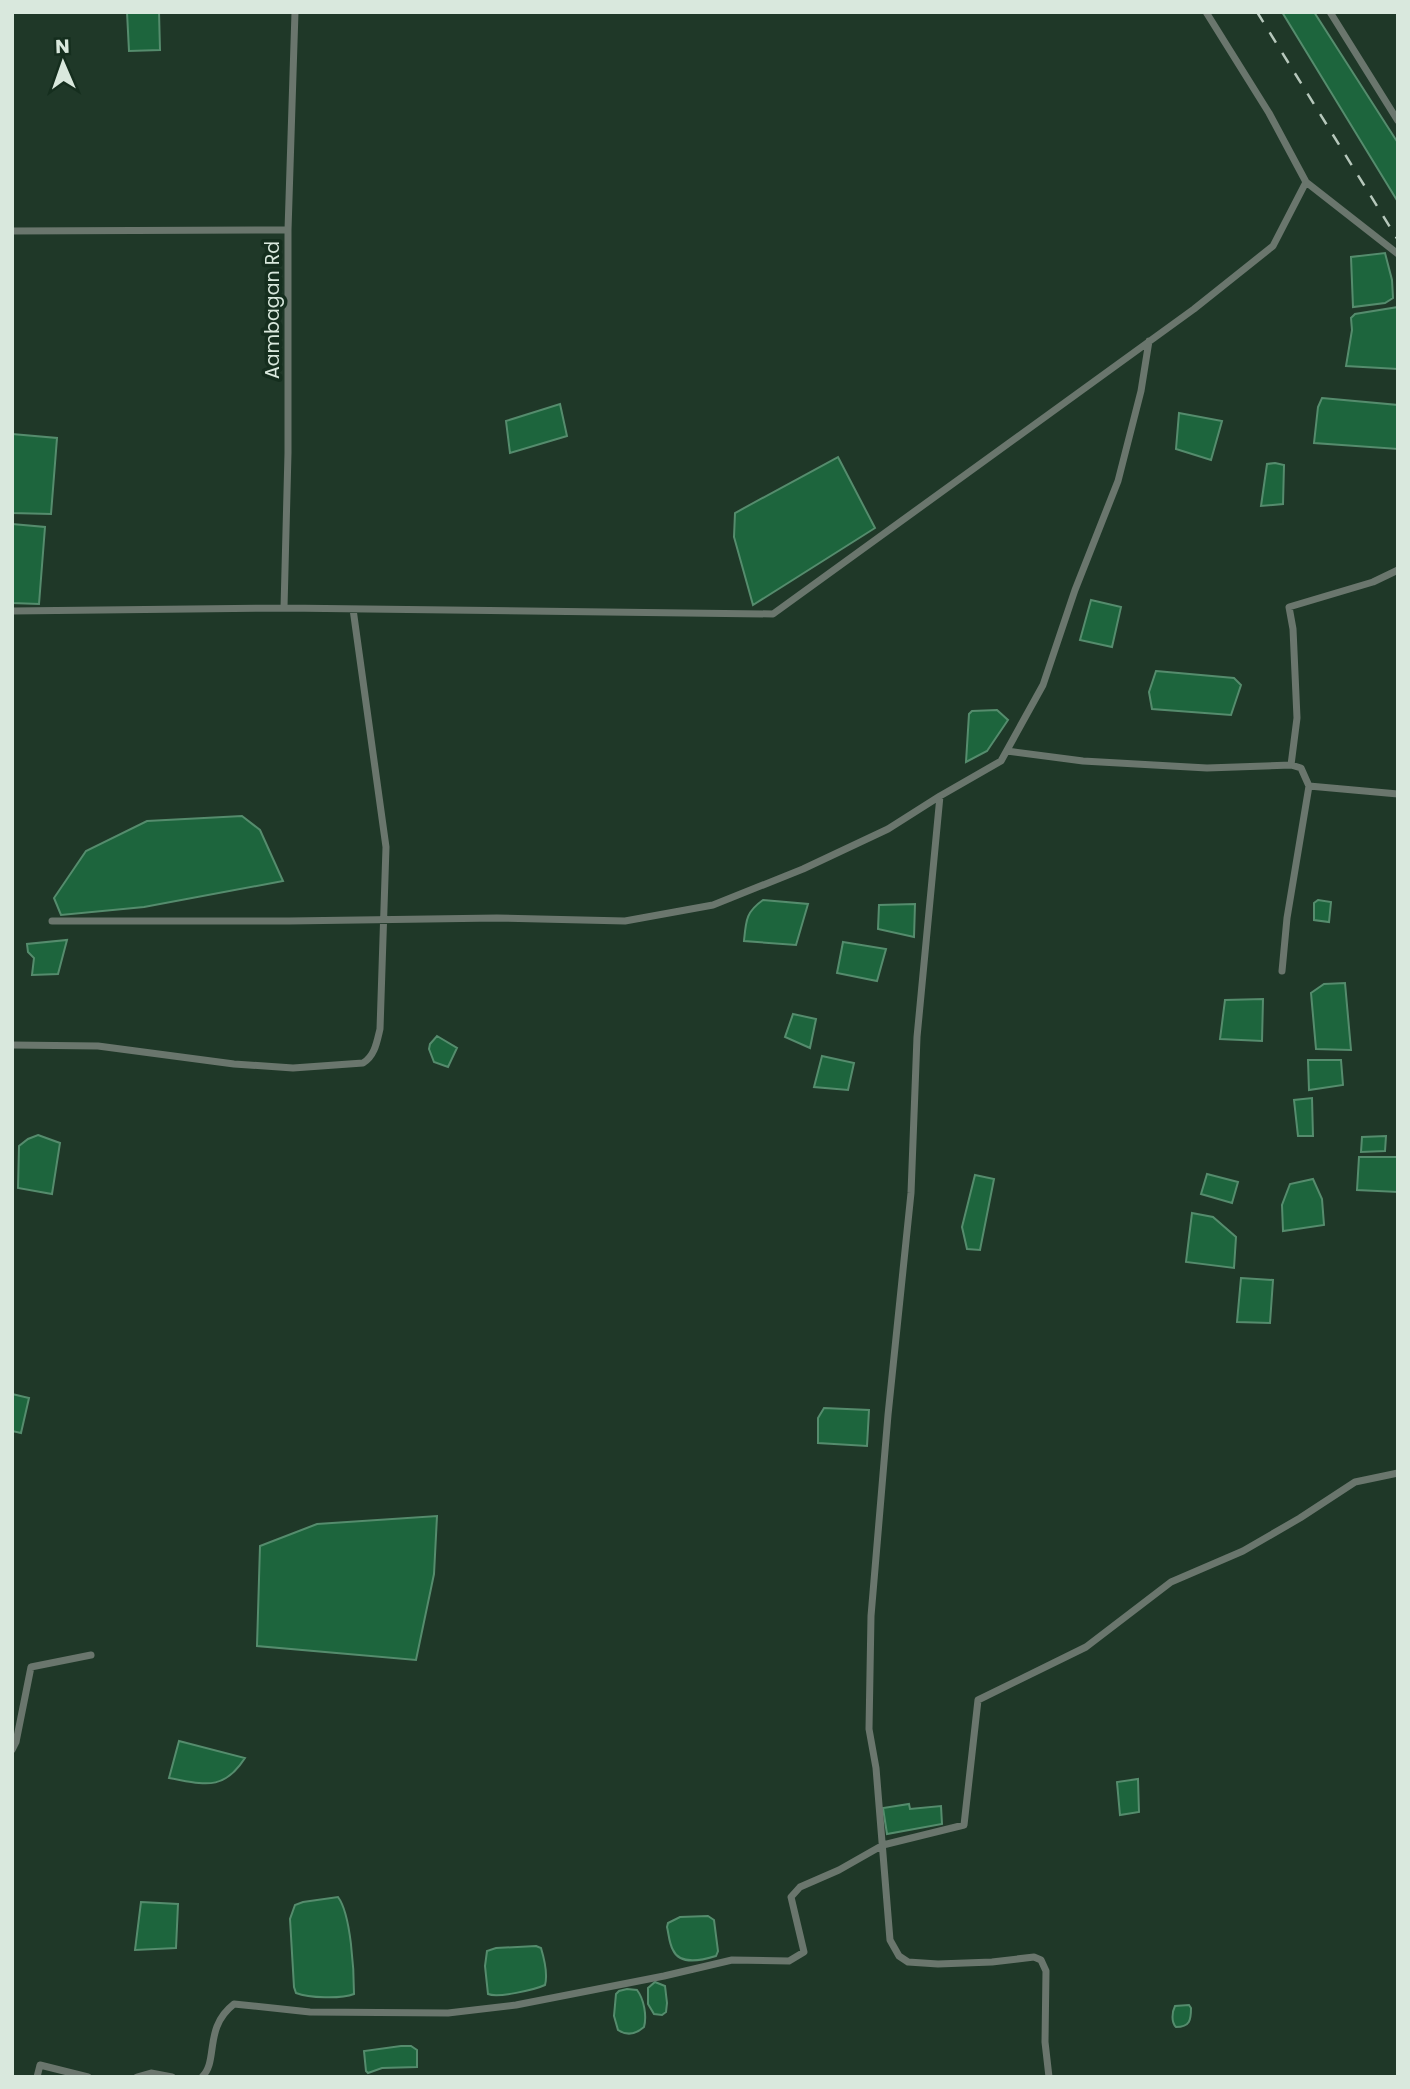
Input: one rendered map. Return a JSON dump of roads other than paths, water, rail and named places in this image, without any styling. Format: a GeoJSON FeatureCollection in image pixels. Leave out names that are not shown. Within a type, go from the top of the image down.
{"type":"FeatureCollection","features":[{"type":"Feature","properties":{"kind":"street","name":"Aambagan Rd"},"geometry":{"type":"LineString","coordinates":[[284,608],[288,453],[288,230],[295,12]]}},
{"type":"Feature","properties":{"kind":"street"},"geometry":{"type":"LineString","coordinates":[[1206,12],[1269,113],[1306,182],[1398,254]]}},
{"type":"Feature","properties":{"kind":"street"},"geometry":{"type":"LineString","coordinates":[[1330,12],[1395,112],[1398,121]]}},
{"type":"Feature","properties":{"kind":"street"},"geometry":{"type":"LineString","coordinates":[[12,611],[284,608],[773,614],[1194,309],[1273,246],[1306,182]]}},
{"type":"Feature","properties":{"kind":"street"},"geometry":{"type":"LineString","coordinates":[[12,231],[288,230]]}},
{"type":"Feature","properties":{"kind":"street"},"geometry":{"type":"LineString","coordinates":[[52,921],[497,918],[625,921],[713,905],[803,869],[888,830],[1001,761],[1043,685],[1075,590],[1118,481],[1141,391],[1149,341]]}},
{"type":"Feature","properties":{"kind":"street"},"geometry":{"type":"LineString","coordinates":[[1291,765],[1297,718],[1293,629],[1289,607],[1373,582],[1398,570]]}},
{"type":"Feature","properties":{"kind":"street"},"geometry":{"type":"LineString","coordinates":[[12,1045],[98,1046],[234,1064],[293,1068],[363,1063],[369,1059],[380,1028],[386,847],[353,609]]}},
{"type":"Feature","properties":{"kind":"street"},"geometry":{"type":"LineString","coordinates":[[1007,751],[1125,764],[1207,768],[1291,765],[1301,768],[1309,786],[1287,918],[1282,971]]}},
{"type":"Feature","properties":{"kind":"street"},"geometry":{"type":"LineString","coordinates":[[1309,786],[1398,794]]}},
{"type":"Feature","properties":{"kind":"street"},"geometry":{"type":"LineString","coordinates":[[940,796],[917,1037],[911,1193],[871,1616],[869,1730],[876,1768],[890,1940],[899,1956],[908,1962],[992,1962],[1034,1956],[1041,1960],[1046,1971],[1045,2042],[1049,2077]]}},
{"type":"Feature","properties":{"kind":"street"},"geometry":{"type":"LineString","coordinates":[[202,2077],[207,2072],[214,2031],[222,2014],[234,2004],[310,2012],[448,2013],[516,2005],[732,1960],[789,1961],[804,1952],[791,1897],[800,1887],[839,1870],[883,1845],[964,1825],[978,1700],[1086,1647],[1171,1582],[1243,1551],[1355,1482],[1398,1474]]}},
{"type":"Feature","properties":{"kind":"street"},"geometry":{"type":"LineString","coordinates":[[12,1750],[16,1742],[31,1667],[91,1655]]}},
{"type":"Feature","properties":{"kind":"street"},"geometry":{"type":"LineString","coordinates":[[37,2077],[40,2065],[88,2077]]}},
{"type":"Feature","properties":{"kind":"street"},"geometry":{"type":"LineString","coordinates":[[137,2077],[151,2073],[172,2077]]}},
{"type":"Feature","properties":{"kind":"railway"},"geometry":{"type":"LineString","coordinates":[[1257,12],[1398,240]]}}]}
